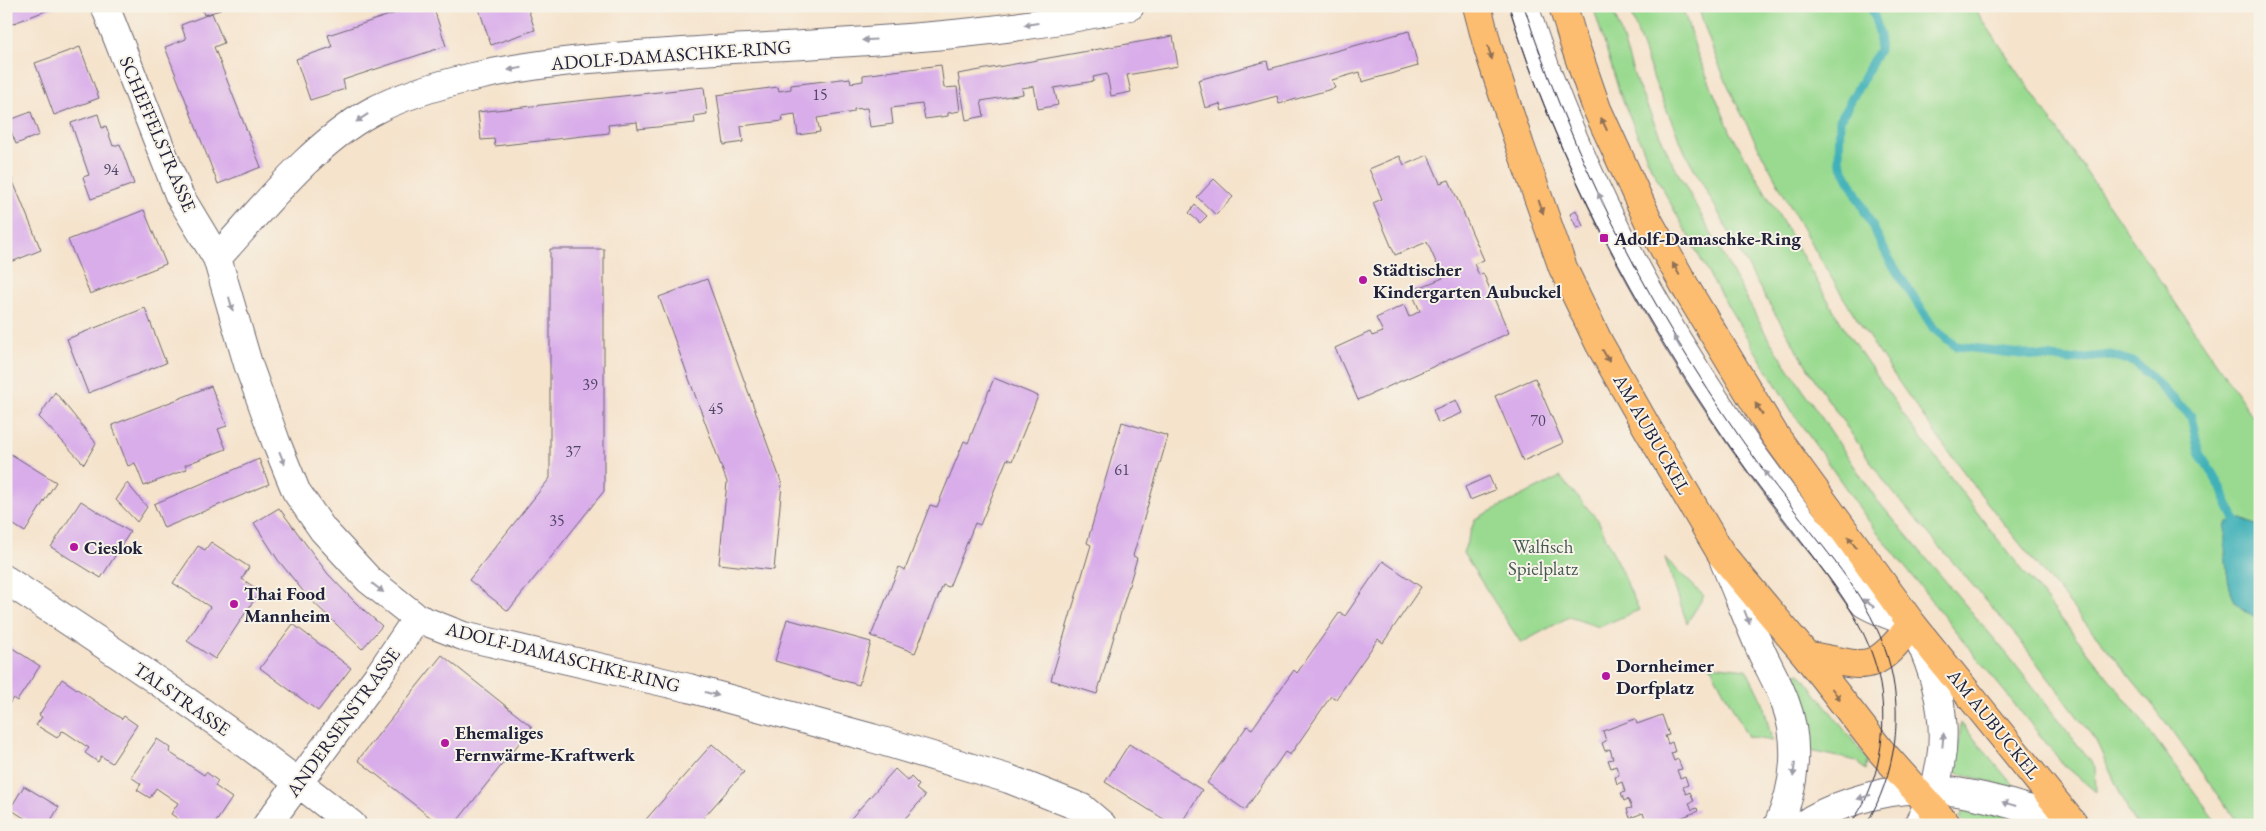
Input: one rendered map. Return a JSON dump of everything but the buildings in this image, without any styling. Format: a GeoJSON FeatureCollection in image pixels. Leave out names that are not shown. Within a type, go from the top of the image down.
{"type":"FeatureCollection","features":[{"type":"Feature","properties":{"kind":"main road","name":"AM AUBUCKEL"},"geometry":{"type":"LineString","coordinates":[[1477,6],[1488,48],[1520,146],[1563,268],[1599,343],[1722,555],[1928,806]]}},
{"type":"Feature","properties":{"kind":"main road","name":"AM AUBUCKEL"},"geometry":{"type":"LineString","coordinates":[[1563,6],[1572,40],[1597,109],[1650,222],[1690,295],[1774,434],[1912,624],[2073,824]]}},
{"type":"Feature","properties":{"kind":"main road"},"geometry":{"type":"LineString","coordinates":[[1806,655],[1861,665],[1875,662],[1887,655],[1912,624]]}},
{"type":"Feature","properties":{"kind":"street","name":"SCHEFFELSTRASSE"},"geometry":{"type":"LineString","coordinates":[[105,6],[179,195],[217,258]]}},
{"type":"Feature","properties":{"kind":"street","name":"ADOLF-DAMASCHKE-RING"},"geometry":{"type":"LineString","coordinates":[[1102,825],[1082,808],[1009,779],[872,738],[689,688],[463,636],[417,618],[369,580],[323,530],[296,491],[248,364],[217,258],[297,171],[331,139],[370,112],[427,88],[503,71],[585,58],[950,35],[1088,16],[1130,6]]}},
{"type":"Feature","properties":{"kind":"street"},"geometry":{"type":"LineString","coordinates":[[1524,6],[1541,60],[1601,200],[1640,278],[1681,348],[1724,415],[1774,485],[1837,564],[1865,604],[1912,624]]}},
{"type":"Feature","properties":{"kind":"street"},"geometry":{"type":"LineString","coordinates":[[1722,555],[1762,654],[1781,690],[1792,723],[1795,764],[1789,795],[1778,825]]}},
{"type":"Feature","properties":{"kind":"street","name":"TALSTRASSE"},"geometry":{"type":"LineString","coordinates":[[6,580],[106,645],[299,782],[352,825]]}},
{"type":"Feature","properties":{"kind":"street","name":"ANDERSENSTRASSE"},"geometry":{"type":"LineString","coordinates":[[267,825],[380,673],[417,618]]}},
{"type":"Feature","properties":{"kind":"street","name":"AM AUBUCKEL"},"geometry":{"type":"LineString","coordinates":[[1912,624],[1928,657],[1940,700],[1944,727],[1941,757],[1928,806]]}},
{"type":"Feature","properties":{"kind":"street"},"geometry":{"type":"LineString","coordinates":[[1803,825],[1822,812],[1867,796],[1928,806],[1988,798],[2073,824]]}},
{"type":"Feature","properties":{"kind":"green space"},"geometry":{"type":"Polygon","coordinates":[[[1593,6],[1612,6],[1637,84],[1670,158],[1768,338],[1877,500],[2007,654],[2095,767],[2096,792],[2063,764],[1953,628],[1868,520],[1795,416],[1712,280],[1651,167],[1619,91],[1593,6]]]}},
{"type":"Feature","properties":{"kind":"green space"},"geometry":{"type":"Polygon","coordinates":[[[1628,6],[1682,6],[1697,53],[1731,133],[1847,333],[1906,418],[1992,532],[2130,705],[2219,825],[2135,825],[2096,741],[2018,638],[1886,484],[1822,391],[1762,292],[1685,152],[1656,85],[1628,6]]]}},
{"type":"Feature","properties":{"kind":"green space"},"geometry":{"type":"Polygon","coordinates":[[[1698,6],[1973,6],[2260,427],[2260,527],[2242,519],[2245,611],[2260,619],[2260,825],[2239,825],[2153,705],[1973,484],[1885,362],[1806,235],[1758,146],[1724,78],[1698,6]]]}},
{"type":"Feature","properties":{"kind":"green space","name":"Walfisch Spielplatz"},"geometry":{"type":"Polygon","coordinates":[[[1560,477],[1598,520],[1639,610],[1599,627],[1569,617],[1521,643],[1463,553],[1475,519],[1560,477]]]}},
{"type":"Feature","properties":{"kind":"green space"},"geometry":{"type":"Polygon","coordinates":[[[1665,558],[1704,596],[1687,623],[1665,558]]]}},
{"type":"Feature","properties":{"kind":"green space"},"geometry":{"type":"Polygon","coordinates":[[[1710,665],[1746,669],[1763,703],[1772,741],[1748,737],[1710,665]]]}},
{"type":"Feature","properties":{"kind":"green space"},"geometry":{"type":"Polygon","coordinates":[[[1796,673],[1800,673],[1868,760],[1865,770],[1857,761],[1811,751],[1806,714],[1794,678],[1796,673]]]}},
{"type":"Feature","properties":{"kind":"green space"},"geometry":{"type":"Polygon","coordinates":[[[1961,723],[2017,790],[1958,773],[1956,770],[1961,723]]]}},
{"type":"Feature","properties":{"kind":"green space"},"geometry":{"type":"Polygon","coordinates":[[[1971,807],[2012,818],[2021,825],[1967,825],[1960,818],[1963,810],[1971,807]]]}},
{"type":"Feature","properties":{"kind":"water"},"geometry":{"type":"Polygon","coordinates":[[[2242,519],[2260,527],[2260,619],[2237,604],[2233,598],[2228,578],[2225,553],[2226,524],[2242,519]]]}},
{"type":"Feature","properties":{"kind":"waterway"},"geometry":{"type":"LineString","coordinates":[[1871,6],[1880,35],[1879,50],[1840,120],[1839,160],[1889,259],[1934,329],[1956,346],[2069,360],[2111,355],[2136,363],[2191,416],[2199,453],[2219,484],[2239,529]]}},
{"type":"Feature","properties":{"kind":"tram line"},"geometry":{"type":"LineString","coordinates":[[1509,6],[1551,122],[1602,234],[1631,288],[1695,394],[1758,485],[1836,588],[1854,615],[1868,644],[1878,676],[1883,711],[1883,729],[1878,764],[1873,780],[1865,800],[1851,825]]}},
{"type":"Feature","properties":{"kind":"tram line"},"geometry":{"type":"LineString","coordinates":[[1524,6],[1542,60],[1585,165],[1636,268],[1664,318],[1741,439],[1848,579],[1880,635],[1892,677],[1896,699],[1896,721],[1891,764],[1876,805],[1866,825]]}},
{"type":"Feature","properties":{"kind":"place","name":"Adolf-Damaschke-Ring"},"geometry":{"type":"Point","coordinates":[1604,238]}},
{"type":"Feature","properties":{"kind":"place","name":"Städtischer Kindergarten Aubuckel"},"geometry":{"type":"Point","coordinates":[1363,280]}},
{"type":"Feature","properties":{"kind":"place","name":"Cieslok"},"geometry":{"type":"Point","coordinates":[74,547]}},
{"type":"Feature","properties":{"kind":"place","name":"Thai Food Mannheim"},"geometry":{"type":"Point","coordinates":[234,604]}},
{"type":"Feature","properties":{"kind":"place","name":"Dornheimer Dorfplatz"},"geometry":{"type":"Point","coordinates":[1606,676]}},
{"type":"Feature","properties":{"kind":"place","name":"Ehemaliges Fernwärme-Kraftwerk"},"geometry":{"type":"Point","coordinates":[445,743]}}]}
